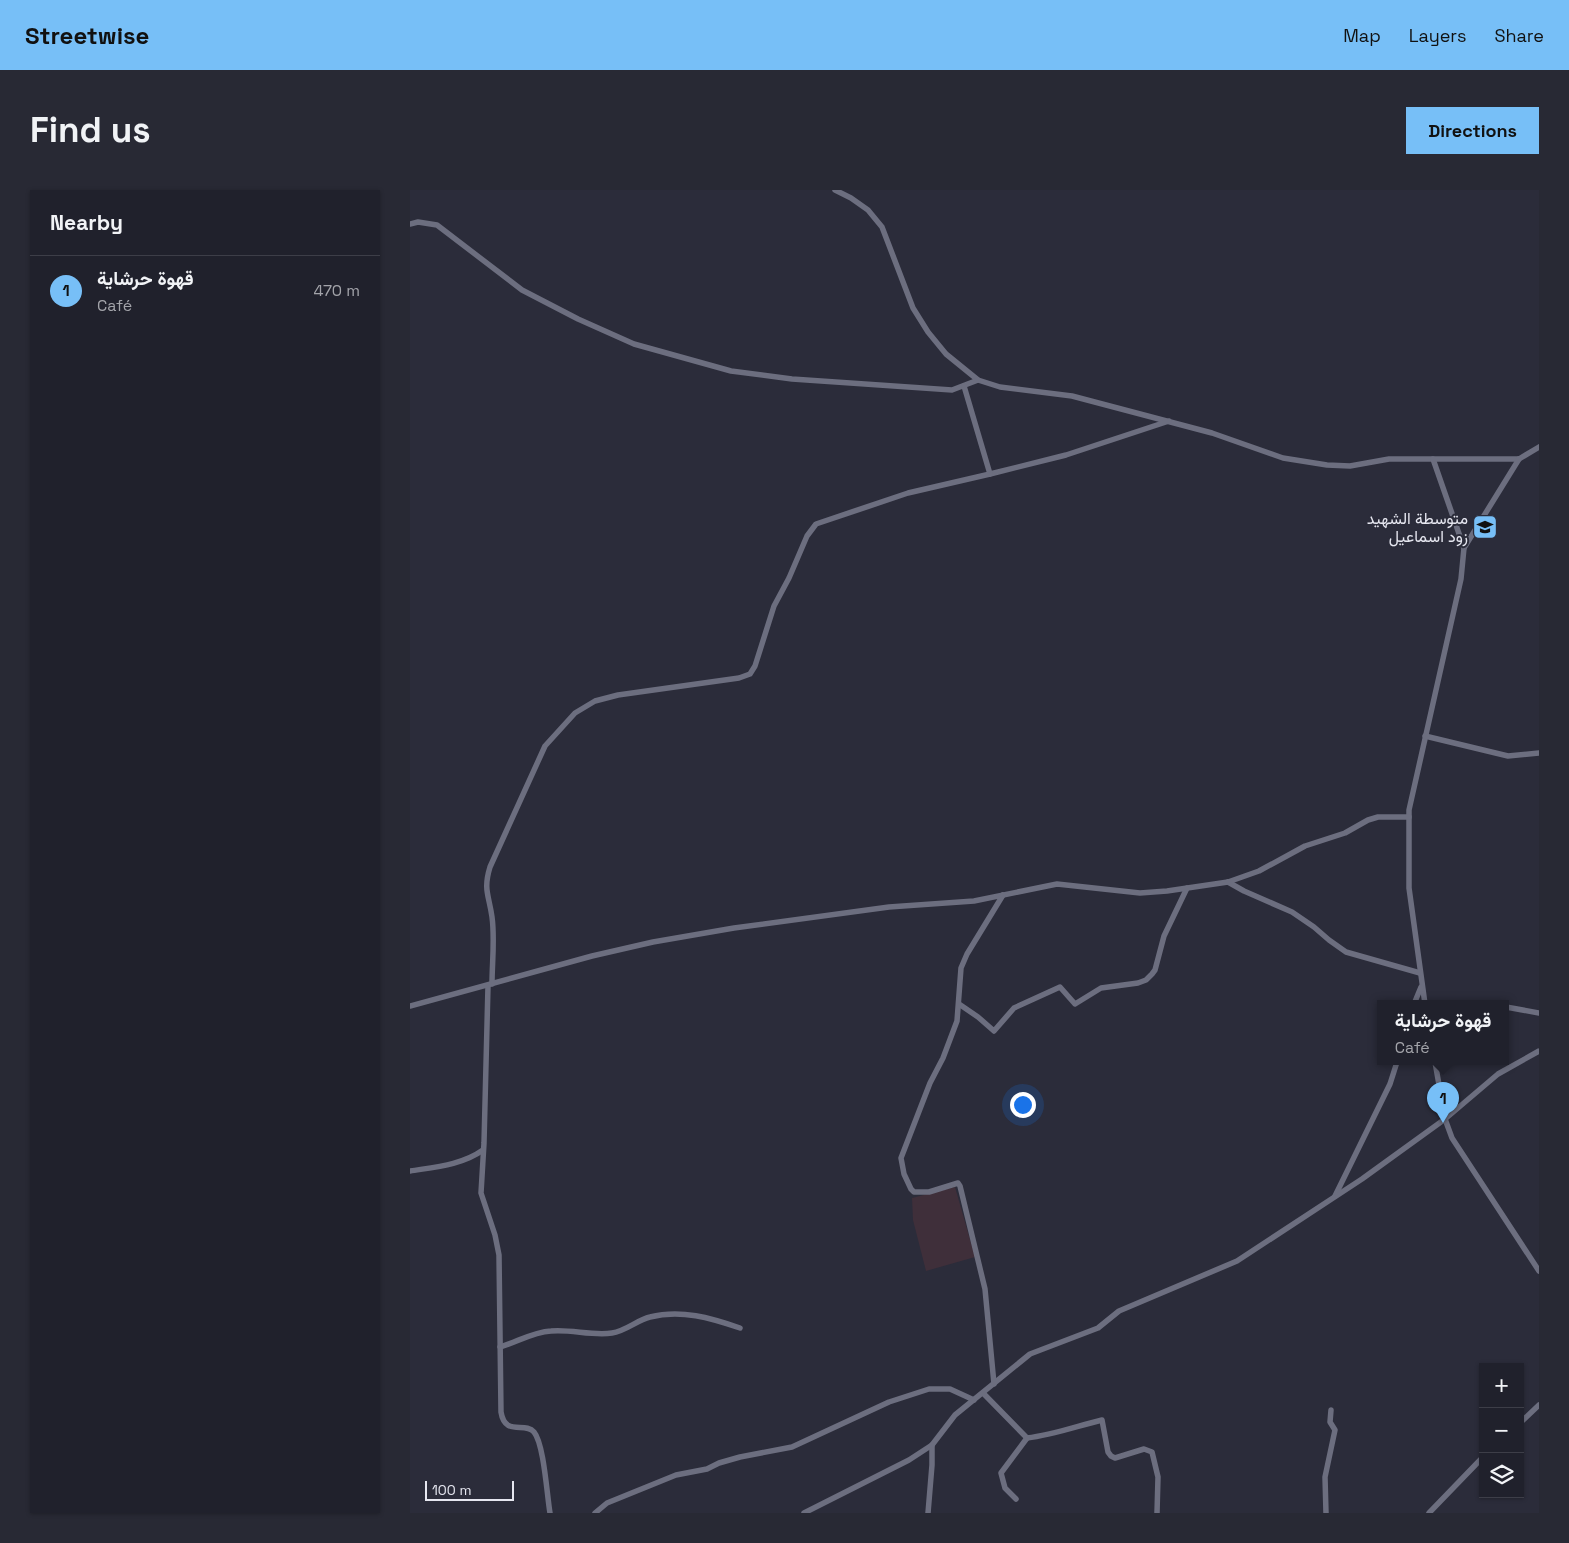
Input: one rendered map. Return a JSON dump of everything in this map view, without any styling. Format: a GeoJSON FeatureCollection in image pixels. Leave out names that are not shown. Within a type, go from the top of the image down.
{"type":"FeatureCollection","features":[{"type":"Feature","properties":{"kind":"street"},"geometry":{"type":"LineString","coordinates":[[834,190],[851,198],[868,210],[882,227],[913,308],[928,332],[946,354],[978,380],[1000,387],[1072,396],[1212,433],[1283,458],[1327,465],[1350,466],[1388,459],[1519,459]]}},
{"type":"Feature","properties":{"kind":"street"},"geometry":{"type":"LineString","coordinates":[[410,224],[418,222],[437,225],[522,290],[578,319],[634,344],[731,371],[792,379],[952,390],[978,380]]}},
{"type":"Feature","properties":{"kind":"street"},"geometry":{"type":"LineString","coordinates":[[964,386],[990,474]]}},
{"type":"Feature","properties":{"kind":"street"},"geometry":{"type":"LineString","coordinates":[[550,1513],[540,1446],[535,1433],[531,1429],[513,1428],[502,1419],[499,1255],[495,1235],[481,1194],[492,917],[486,880],[490,867],[545,746],[576,713],[595,701],[618,695],[740,678],[750,674],[755,666],[774,606],[789,578],[807,536],[812,527],[823,521],[908,493],[1066,455],[1169,421]]}},
{"type":"Feature","properties":{"kind":"street"},"geometry":{"type":"LineString","coordinates":[[1464,548],[1519,459],[1539,447]]}},
{"type":"Feature","properties":{"kind":"street"},"geometry":{"type":"LineString","coordinates":[[1424,1000],[1409,888],[1409,817],[1414,786],[1461,579],[1464,548],[1433,459]]}},
{"type":"Feature","properties":{"kind":"street"},"geometry":{"type":"LineString","coordinates":[[1425,736],[1508,756],[1539,753]]}},
{"type":"Feature","properties":{"kind":"street"},"geometry":{"type":"LineString","coordinates":[[410,1006],[592,956],[653,942],[734,928],[889,908],[974,901],[1057,884],[1140,893],[1228,882],[1259,871],[1305,846],[1345,833],[1368,820],[1378,817],[1409,817]]}},
{"type":"Feature","properties":{"kind":"street"},"geometry":{"type":"LineString","coordinates":[[1228,882],[1292,912],[1346,952],[1420,973]]}},
{"type":"Feature","properties":{"kind":"street"},"geometry":{"type":"LineString","coordinates":[[959,1004],[994,1031],[1014,1008],[1060,987],[1075,1004],[1101,988],[1138,983],[1146,980],[1155,970],[1164,936],[1181,904],[1187,888]]}},
{"type":"Feature","properties":{"kind":"street"},"geometry":{"type":"LineString","coordinates":[[994,1384],[985,1289],[960,1186],[958,1184],[929,1192],[914,1192],[911,1190],[904,1174],[901,1158],[930,1083],[943,1058],[957,1021],[959,980],[964,961],[1003,895]]}},
{"type":"Feature","properties":{"kind":"street"},"geometry":{"type":"LineString","coordinates":[[1416,1000],[1421,986]]}},
{"type":"Feature","properties":{"kind":"street"},"geometry":{"type":"LineString","coordinates":[[1509,1008],[1539,1013]]}},
{"type":"Feature","properties":{"kind":"street"},"geometry":{"type":"LineString","coordinates":[[804,1513],[909,1460],[932,1445],[954,1415],[1030,1354],[1098,1328],[1119,1312],[1238,1261],[1334,1198],[1445,1118],[1498,1074],[1539,1051]]}},
{"type":"Feature","properties":{"kind":"street"},"geometry":{"type":"LineString","coordinates":[[1334,1198],[1376,1115],[1396,1065]]}},
{"type":"Feature","properties":{"kind":"street"},"geometry":{"type":"LineString","coordinates":[[1436,1065],[1445,1118],[1452,1138],[1539,1271]]}},
{"type":"Feature","properties":{"kind":"street"},"geometry":{"type":"LineString","coordinates":[[410,1171],[452,1164],[473,1157],[483,1150]]}},
{"type":"Feature","properties":{"kind":"street"},"geometry":{"type":"LineString","coordinates":[[500,1347],[539,1333],[552,1331],[594,1334],[618,1332],[649,1317],[662,1315],[708,1317],[740,1328]]}},
{"type":"Feature","properties":{"kind":"street"},"geometry":{"type":"LineString","coordinates":[[595,1513],[607,1504],[676,1475],[707,1469],[719,1463],[740,1457],[792,1447],[889,1402],[929,1389],[950,1389],[974,1400]]}},
{"type":"Feature","properties":{"kind":"street"},"geometry":{"type":"LineString","coordinates":[[983,1393],[1027,1438]]}},
{"type":"Feature","properties":{"kind":"street"},"geometry":{"type":"LineString","coordinates":[[1524,1419],[1539,1406]]}},
{"type":"Feature","properties":{"kind":"street"},"geometry":{"type":"LineString","coordinates":[[1326,1513],[1326,1477],[1335,1430],[1330,1422],[1331,1410]]}},
{"type":"Feature","properties":{"kind":"street"},"geometry":{"type":"LineString","coordinates":[[1016,1499],[1005,1488],[1001,1473],[1027,1438],[1046,1436],[1071,1427],[1102,1420],[1108,1452],[1111,1456],[1115,1458],[1144,1449],[1152,1452],[1158,1477],[1157,1513]]}},
{"type":"Feature","properties":{"kind":"street"},"geometry":{"type":"LineString","coordinates":[[928,1513],[932,1445]]}},
{"type":"Feature","properties":{"kind":"street"},"geometry":{"type":"LineString","coordinates":[[1429,1513],[1479,1461]]}},
{"type":"Feature","properties":{"kind":"shaded area"},"geometry":{"type":"Polygon","coordinates":[[[955,1187],[975,1257],[926,1271],[913,1220],[912,1198],[955,1187]]]}},
{"type":"Feature","properties":{"kind":"place","name":"متوسطة الشهيد زود اسماعيل"},"geometry":{"type":"Point","coordinates":[1485,527]}},
{"type":"Feature","properties":{"kind":"place","name":"قهوة حرشاية"},"geometry":{"type":"Point","coordinates":[1443,1123]}}]}
